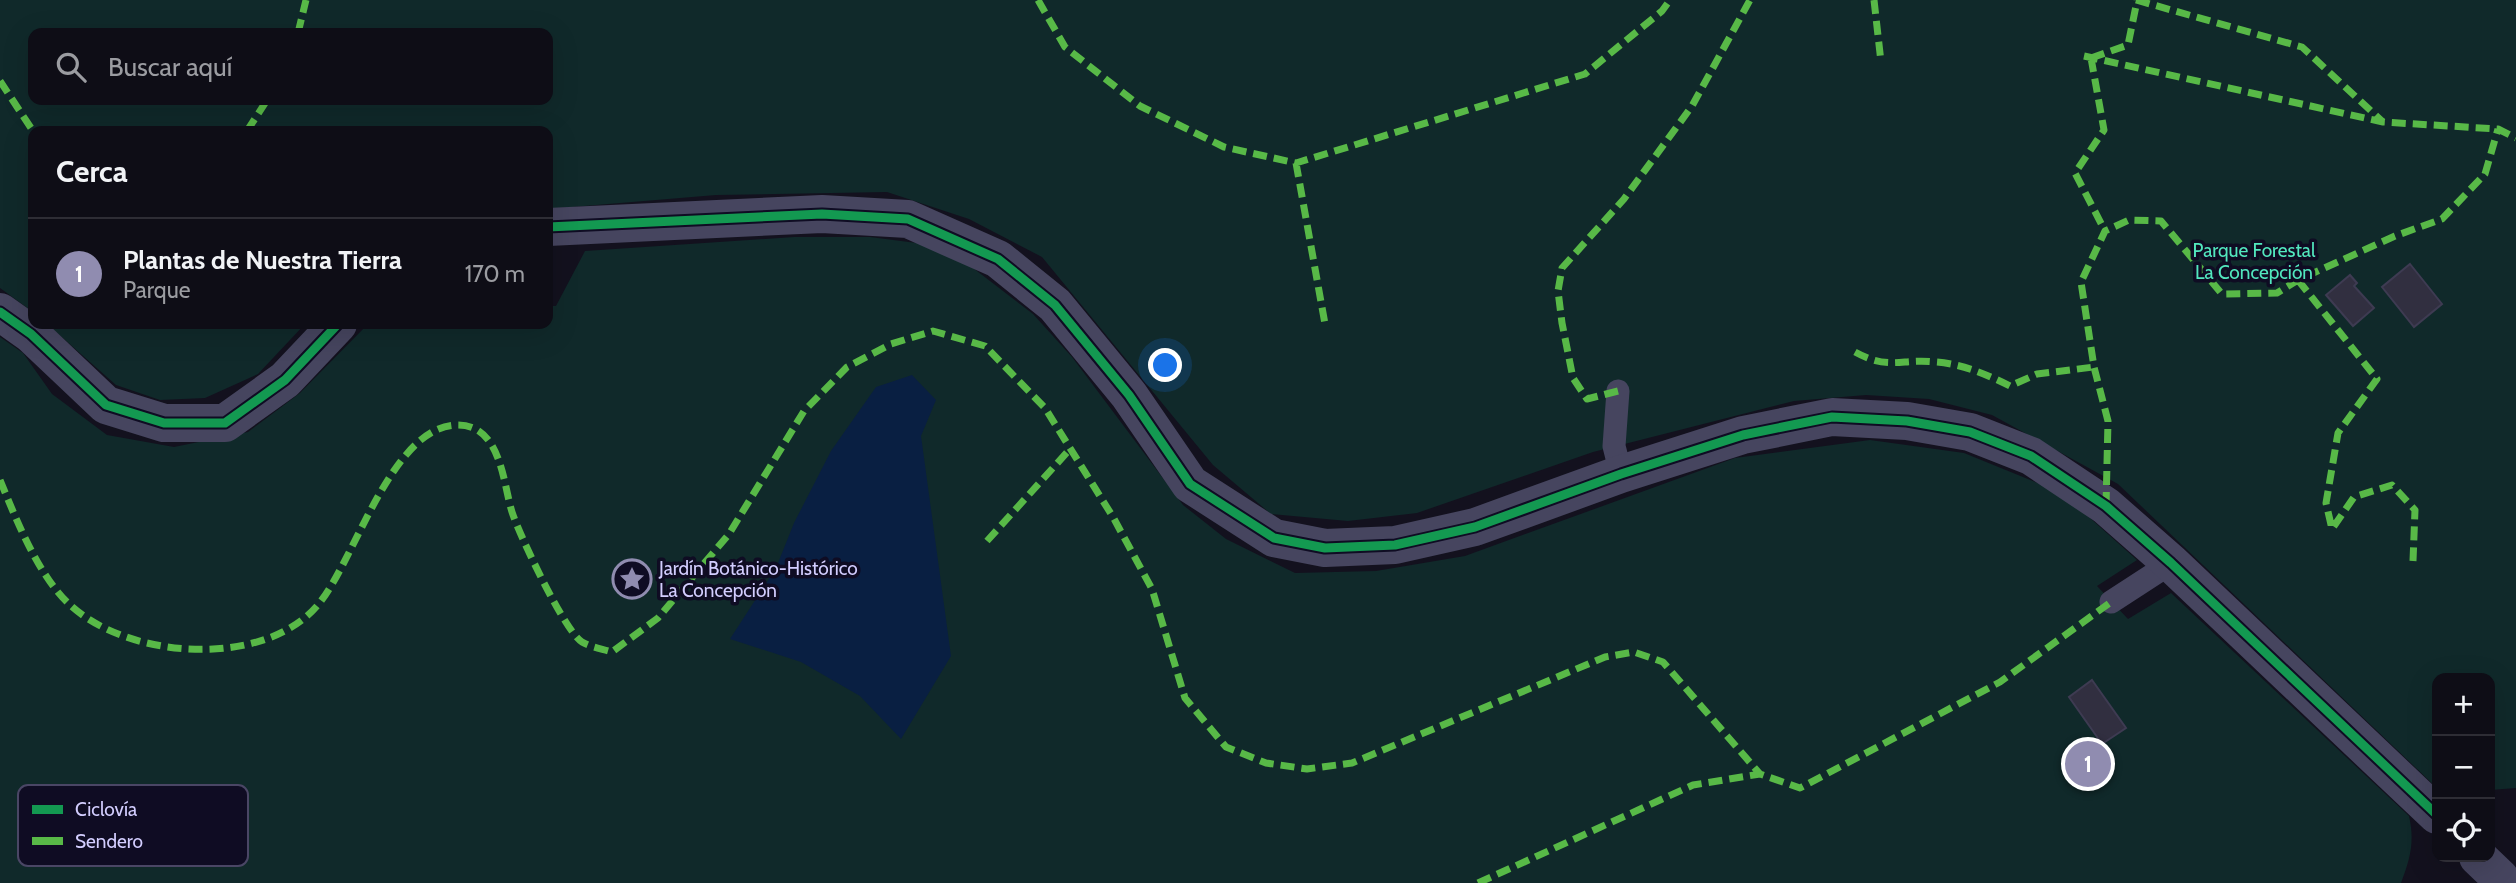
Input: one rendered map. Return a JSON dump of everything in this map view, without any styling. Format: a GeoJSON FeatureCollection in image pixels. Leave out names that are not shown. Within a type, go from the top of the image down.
{"type":"FeatureCollection","features":[{"type":"Feature","properties":{"kind":"street"},"geometry":{"type":"LineString","coordinates":[[553,228],[822,214],[908,219],[999,259],[1055,305],[1129,396],[1190,484],[1274,538],[1325,548],[1395,545],[1475,527],[1621,474],[1743,435],[1832,417],[1907,421],[1970,432],[2031,456],[2106,506],[2171,563],[2432,810]]}},
{"type":"Feature","properties":{"kind":"street"},"geometry":{"type":"LineString","coordinates":[[0,312],[31,334],[106,405],[164,423],[225,423],[285,380],[333,329]]}},
{"type":"Feature","properties":{"kind":"lane"},"geometry":{"type":"LineString","coordinates":[[1618,391],[1614,446],[1621,474]]}},
{"type":"Feature","properties":{"kind":"lane"},"geometry":{"type":"LineString","coordinates":[[2111,602],[2171,563]]}},
{"type":"Feature","properties":{"kind":"green space","name":"Parque Forestal La Concepción"},"geometry":{"type":"Polygon","coordinates":[[[0,0],[2516,0],[2516,788],[2495,790],[2495,673],[2432,673],[2432,783],[2118,484],[1992,415],[1929,399],[1866,395],[1794,401],[1593,452],[1417,513],[1348,521],[1271,514],[1213,465],[1042,257],[969,219],[887,192],[716,195],[553,209],[553,126],[28,126],[28,308],[0,288],[0,0]]]}},
{"type":"Feature","properties":{"kind":"green space","name":"Jardín Botánico-Histórico La Concepción"},"geometry":{"type":"Polygon","coordinates":[[[794,237],[870,237],[932,245],[973,268],[1033,314],[1072,357],[1183,505],[1226,539],[1295,573],[1376,571],[1465,556],[1735,458],[1870,440],[1964,453],[2062,493],[2137,560],[2097,586],[2128,619],[2171,593],[2409,816],[2412,834],[2407,866],[2401,883],[0,883],[0,337],[23,353],[52,394],[107,435],[174,447],[248,432],[300,393],[363,329],[553,329],[553,306],[556,306],[585,251],[794,237]]]}},
{"type":"Feature","properties":{"kind":"green space"},"geometry":{"type":"Polygon","coordinates":[[[53,329],[300,329],[258,374],[205,398],[160,400],[116,385],[53,329]]]}},
{"type":"Feature","properties":{"kind":"water"},"geometry":{"type":"Polygon","coordinates":[[[912,375],[936,400],[921,436],[951,656],[901,739],[860,696],[801,662],[730,639],[776,568],[794,523],[831,451],[876,387],[912,375]]]}},
{"type":"Feature","properties":{"kind":"building"},"geometry":{"type":"Polygon","coordinates":[[[2410,264],[2442,304],[2414,327],[2382,287],[2410,264]]]}},
{"type":"Feature","properties":{"kind":"building"},"geometry":{"type":"Polygon","coordinates":[[[2350,275],[2357,283],[2354,286],[2374,308],[2353,326],[2326,295],[2350,275]]]}},
{"type":"Feature","properties":{"kind":"building"},"geometry":{"type":"Polygon","coordinates":[[[2092,680],[2126,728],[2102,744],[2069,697],[2092,680]]]}},
{"type":"Feature","properties":{"kind":"marked path"},"geometry":{"type":"LineString","coordinates":[[299,28],[306,0]]}},
{"type":"Feature","properties":{"kind":"marked path"},"geometry":{"type":"LineString","coordinates":[[1038,0],[1065,47],[1140,106],[1224,147],[1296,163],[1585,74],[1662,11],[1670,0]]}},
{"type":"Feature","properties":{"kind":"marked path"},"geometry":{"type":"LineString","coordinates":[[1618,391],[1587,399],[1573,378],[1558,291],[1562,268],[1624,199],[1692,106],[1750,0]]}},
{"type":"Feature","properties":{"kind":"marked path"},"geometry":{"type":"LineString","coordinates":[[1874,0],[1881,62]]}},
{"type":"Feature","properties":{"kind":"marked path"},"geometry":{"type":"LineString","coordinates":[[2136,0],[2302,47],[2383,122]]}},
{"type":"Feature","properties":{"kind":"marked path"},"geometry":{"type":"LineString","coordinates":[[2091,58],[2128,45],[2137,1]]}},
{"type":"Feature","properties":{"kind":"marked path"},"geometry":{"type":"LineString","coordinates":[[2084,56],[2383,122],[2498,129],[2516,138]]}},
{"type":"Feature","properties":{"kind":"marked path"},"geometry":{"type":"LineString","coordinates":[[2091,58],[2104,130],[2075,173],[2105,231]]}},
{"type":"Feature","properties":{"kind":"marked path"},"geometry":{"type":"LineString","coordinates":[[0,81],[30,126]]}},
{"type":"Feature","properties":{"kind":"marked path"},"geometry":{"type":"LineString","coordinates":[[250,126],[264,105]]}},
{"type":"Feature","properties":{"kind":"marked path"},"geometry":{"type":"LineString","coordinates":[[2106,506],[2108,421],[2094,367],[2081,282],[2105,231],[2129,220],[2161,221],[2222,294],[2277,293],[2298,280],[2395,236],[2442,219],[2485,174],[2498,129]]}},
{"type":"Feature","properties":{"kind":"marked path"},"geometry":{"type":"LineString","coordinates":[[1296,163],[1325,324]]}},
{"type":"Feature","properties":{"kind":"marked path"},"geometry":{"type":"LineString","coordinates":[[2298,280],[2377,379],[2338,433],[2326,503],[2332,529],[2354,497],[2392,485],[2415,510],[2413,561]]}},
{"type":"Feature","properties":{"kind":"marked path"},"geometry":{"type":"LineString","coordinates":[[0,480],[29,546],[47,578],[69,604],[94,622],[124,636],[158,645],[194,649],[230,648],[263,640],[293,626],[317,606],[331,586],[377,499],[413,447],[434,431],[458,425],[472,428],[492,445],[516,523],[543,582],[565,621],[582,642],[612,652],[658,618],[729,534],[804,411],[847,367],[891,344],[933,331],[985,346],[1045,408],[1113,517],[1152,589],[1185,698],[1226,747],[1266,763],[1307,769],[1352,763],[1605,657],[1634,652],[1663,662],[1760,774]]}},
{"type":"Feature","properties":{"kind":"marked path"},"geometry":{"type":"LineString","coordinates":[[1855,352],[1877,361],[1946,363],[1983,374],[2010,386],[2037,374],[2094,367]]}},
{"type":"Feature","properties":{"kind":"marked path"},"geometry":{"type":"LineString","coordinates":[[987,541],[1070,449]]}},
{"type":"Feature","properties":{"kind":"marked path"},"geometry":{"type":"LineString","coordinates":[[1478,883],[1693,785],[1760,774],[1800,788],[2000,682],[2111,602]]}},
{"type":"Feature","properties":{"kind":"cycle path"},"geometry":{"type":"LineString","coordinates":[[553,227],[822,214],[908,219],[998,259],[1055,305],[1129,395],[1190,484],[1274,538],[1325,548],[1395,545],[1475,527],[1621,474],[1743,435],[1832,417],[1907,421],[1970,432],[2031,456],[2106,506],[2171,563],[2432,810]]}},
{"type":"Feature","properties":{"kind":"cycle path"},"geometry":{"type":"LineString","coordinates":[[0,312],[31,334],[106,405],[164,423],[225,423],[285,380],[333,329]]}},
{"type":"Feature","properties":{"kind":"place","name":"Jardín Botánico-Histórico La Concepción"},"geometry":{"type":"Point","coordinates":[632,579]}},
{"type":"Feature","properties":{"kind":"place","name":"Plantas de Nuestra Tierra"},"geometry":{"type":"Point","coordinates":[2088,764]}}]}
